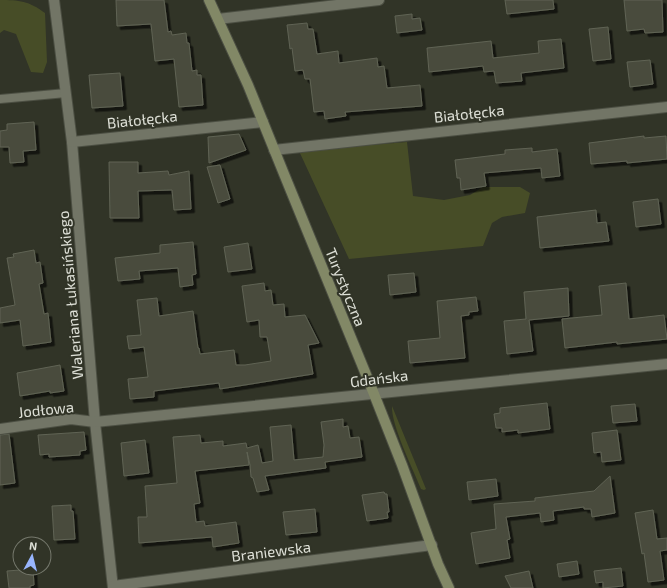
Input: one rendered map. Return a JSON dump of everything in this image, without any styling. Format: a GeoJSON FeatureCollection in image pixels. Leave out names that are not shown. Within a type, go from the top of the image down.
{"type":"FeatureCollection","features":[{"type":"Feature","properties":{"kind":"street","name":"Waleriana Łukasińskiego"},"geometry":{"type":"LineString","coordinates":[[54,0],[72,142],[95,422],[113,587]]}},
{"type":"Feature","properties":{"kind":"street","name":"Turystyczna"},"geometry":{"type":"LineString","coordinates":[[209,0],[248,85],[374,394],[438,564],[450,588]]}},
{"type":"Feature","properties":{"kind":"street"},"geometry":{"type":"LineString","coordinates":[[218,19],[379,0]]}},
{"type":"Feature","properties":{"kind":"street","name":"Białołęcka"},"geometry":{"type":"LineString","coordinates":[[274,150],[667,107]]}},
{"type":"Feature","properties":{"kind":"street","name":"Białołęcka"},"geometry":{"type":"LineString","coordinates":[[72,142],[263,122]]}},
{"type":"Feature","properties":{"kind":"street","name":"Gdańska"},"geometry":{"type":"LineString","coordinates":[[95,422],[667,364]]}},
{"type":"Feature","properties":{"kind":"street","name":"Jodłowa"},"geometry":{"type":"LineString","coordinates":[[0,429],[71,419],[95,422]]}},
{"type":"Feature","properties":{"kind":"street","name":"Braniewska"},"geometry":{"type":"LineString","coordinates":[[113,587],[432,546]]}},
{"type":"Feature","properties":{"kind":"lane"},"geometry":{"type":"LineString","coordinates":[[0,99],[66,93]]}},
{"type":"Feature","properties":{"kind":"green space"},"geometry":{"type":"Polygon","coordinates":[[[0,0],[24,2],[45,13],[47,62],[43,73],[31,72],[16,34],[4,30],[0,33],[0,0]]]}},
{"type":"Feature","properties":{"kind":"green space"},"geometry":{"type":"Polygon","coordinates":[[[407,142],[413,196],[444,200],[470,195],[483,187],[520,187],[530,193],[525,213],[502,217],[492,223],[483,246],[349,259],[299,151],[407,142]]]}},
{"type":"Feature","properties":{"kind":"green space"},"geometry":{"type":"Polygon","coordinates":[[[392,406],[426,489],[424,490],[421,489],[408,459],[395,424],[392,406]]]}},
{"type":"Feature","properties":{"kind":"building"},"geometry":{"type":"Polygon","coordinates":[[[116,0],[164,0],[168,32],[171,31],[172,35],[186,33],[187,43],[189,43],[192,71],[197,70],[197,75],[201,75],[203,105],[179,107],[174,59],[155,61],[151,24],[117,26],[116,0]]]}},
{"type":"Feature","properties":{"kind":"building"},"geometry":{"type":"Polygon","coordinates":[[[505,0],[553,0],[554,9],[507,14],[505,0]]]}},
{"type":"Feature","properties":{"kind":"building"},"geometry":{"type":"Polygon","coordinates":[[[624,0],[662,0],[663,32],[645,33],[644,29],[627,31],[624,0]]]}},
{"type":"Feature","properties":{"kind":"building"},"geometry":{"type":"Polygon","coordinates":[[[412,14],[412,19],[420,18],[422,30],[397,33],[395,16],[412,14]]]}},
{"type":"Feature","properties":{"kind":"building"},"geometry":{"type":"Polygon","coordinates":[[[307,23],[308,29],[313,29],[317,54],[338,51],[339,63],[377,58],[378,67],[384,66],[387,88],[420,85],[422,106],[345,112],[346,116],[325,119],[324,111],[314,112],[310,79],[305,79],[303,70],[295,71],[287,25],[307,23]]]}},
{"type":"Feature","properties":{"kind":"building"},"geometry":{"type":"Polygon","coordinates":[[[608,27],[611,59],[593,61],[589,29],[608,27]]]}},
{"type":"Feature","properties":{"kind":"building"},"geometry":{"type":"Polygon","coordinates":[[[561,39],[564,68],[521,73],[522,81],[496,83],[494,71],[484,72],[483,66],[429,72],[427,48],[491,41],[493,58],[539,53],[538,41],[561,39]]]}},
{"type":"Feature","properties":{"kind":"building"},"geometry":{"type":"Polygon","coordinates":[[[650,60],[653,84],[630,87],[627,62],[650,60]]]}},
{"type":"Feature","properties":{"kind":"building"},"geometry":{"type":"Polygon","coordinates":[[[120,73],[123,106],[92,108],[89,75],[120,73]]]}},
{"type":"Feature","properties":{"kind":"building"},"geometry":{"type":"Polygon","coordinates":[[[34,122],[36,150],[23,151],[24,162],[10,163],[9,147],[0,147],[0,131],[7,130],[7,124],[34,122]]]}},
{"type":"Feature","properties":{"kind":"building"},"geometry":{"type":"Polygon","coordinates":[[[239,134],[246,150],[209,163],[208,137],[239,134]]]}},
{"type":"Feature","properties":{"kind":"building"},"geometry":{"type":"Polygon","coordinates":[[[644,136],[644,138],[666,136],[667,159],[627,163],[627,161],[591,164],[589,143],[644,136]]]}},
{"type":"Feature","properties":{"kind":"building"},"geometry":{"type":"Polygon","coordinates":[[[532,148],[532,152],[557,149],[560,176],[542,178],[541,168],[484,173],[486,186],[461,190],[460,178],[457,178],[455,160],[505,154],[505,150],[532,148]]]}},
{"type":"Feature","properties":{"kind":"building"},"geometry":{"type":"Polygon","coordinates":[[[109,162],[138,162],[138,173],[168,171],[169,175],[189,171],[191,209],[174,210],[172,190],[138,191],[139,218],[110,218],[109,162]]]}},
{"type":"Feature","properties":{"kind":"building"},"geometry":{"type":"Polygon","coordinates":[[[220,165],[230,199],[218,203],[207,167],[220,165]]]}},
{"type":"Feature","properties":{"kind":"building"},"geometry":{"type":"Polygon","coordinates":[[[658,199],[661,224],[636,227],[633,202],[658,199]]]}},
{"type":"Feature","properties":{"kind":"building"},"geometry":{"type":"Polygon","coordinates":[[[596,210],[597,223],[606,222],[609,241],[540,248],[537,217],[596,210]]]}},
{"type":"Feature","properties":{"kind":"building"},"geometry":{"type":"Polygon","coordinates":[[[193,242],[196,274],[192,275],[193,285],[180,287],[178,268],[139,271],[140,279],[118,281],[115,258],[160,253],[160,245],[193,242]]]}},
{"type":"Feature","properties":{"kind":"building"},"geometry":{"type":"Polygon","coordinates":[[[248,243],[252,269],[228,272],[224,247],[248,243]]]}},
{"type":"Feature","properties":{"kind":"building"},"geometry":{"type":"Polygon","coordinates":[[[34,250],[36,263],[40,262],[43,283],[39,284],[44,314],[48,313],[51,342],[23,346],[20,320],[0,323],[0,308],[15,305],[7,258],[14,257],[13,254],[34,250]]]}},
{"type":"Feature","properties":{"kind":"building"},"geometry":{"type":"Polygon","coordinates":[[[414,273],[416,292],[390,295],[388,275],[414,273]]]}},
{"type":"Feature","properties":{"kind":"building"},"geometry":{"type":"Polygon","coordinates":[[[264,283],[265,291],[271,290],[273,305],[284,304],[285,317],[305,315],[319,343],[308,345],[313,374],[220,389],[219,383],[154,391],[154,397],[130,399],[128,379],[148,377],[144,347],[129,349],[127,336],[141,335],[137,300],[157,298],[159,316],[193,311],[200,354],[234,350],[236,365],[245,365],[271,361],[267,337],[260,337],[259,320],[247,322],[242,286],[264,283]]]}},
{"type":"Feature","properties":{"kind":"building"},"geometry":{"type":"Polygon","coordinates":[[[626,283],[629,319],[664,315],[667,339],[617,344],[617,342],[565,348],[562,319],[602,315],[599,286],[626,283]]]}},
{"type":"Feature","properties":{"kind":"building"},"geometry":{"type":"Polygon","coordinates":[[[568,288],[569,316],[529,320],[533,351],[507,354],[504,321],[526,319],[524,292],[568,288]]]}},
{"type":"Feature","properties":{"kind":"building"},"geometry":{"type":"Polygon","coordinates":[[[476,297],[478,311],[469,312],[469,315],[461,316],[465,358],[410,363],[408,341],[440,338],[437,301],[476,297]]]}},
{"type":"Feature","properties":{"kind":"building"},"geometry":{"type":"Polygon","coordinates":[[[60,365],[64,391],[50,393],[50,391],[20,396],[17,373],[60,365]]]}},
{"type":"Feature","properties":{"kind":"building"},"geometry":{"type":"Polygon","coordinates":[[[547,403],[550,429],[518,433],[518,430],[502,432],[502,428],[496,428],[494,414],[500,413],[500,408],[547,403]]]}},
{"type":"Feature","properties":{"kind":"building"},"geometry":{"type":"Polygon","coordinates":[[[635,404],[637,421],[613,423],[611,406],[635,404]]]}},
{"type":"Feature","properties":{"kind":"building"},"geometry":{"type":"Polygon","coordinates":[[[343,419],[343,427],[348,426],[350,438],[359,437],[362,457],[325,462],[326,468],[265,476],[269,490],[257,492],[253,478],[251,477],[247,452],[249,465],[195,471],[200,503],[194,504],[196,522],[204,521],[205,526],[236,522],[239,543],[213,547],[212,537],[139,543],[138,517],[147,517],[145,486],[177,483],[173,437],[200,435],[201,443],[223,441],[223,446],[246,443],[247,448],[258,445],[262,463],[273,461],[270,427],[291,425],[294,460],[323,457],[324,445],[321,422],[343,419]]]}},
{"type":"Feature","properties":{"kind":"building"},"geometry":{"type":"Polygon","coordinates":[[[617,430],[621,460],[602,462],[601,452],[594,453],[592,433],[617,430]]]}},
{"type":"Feature","properties":{"kind":"building"},"geometry":{"type":"Polygon","coordinates":[[[84,432],[86,450],[80,451],[80,455],[49,457],[49,454],[40,455],[38,435],[84,432]]]}},
{"type":"Feature","properties":{"kind":"building"},"geometry":{"type":"Polygon","coordinates":[[[9,434],[15,483],[0,485],[0,435],[9,434]]]}},
{"type":"Feature","properties":{"kind":"building"},"geometry":{"type":"Polygon","coordinates":[[[145,440],[149,473],[124,476],[121,443],[145,440]]]}},
{"type":"Feature","properties":{"kind":"building"},"geometry":{"type":"Polygon","coordinates":[[[610,476],[615,513],[592,517],[591,509],[584,509],[584,507],[553,511],[554,520],[541,522],[540,513],[506,517],[510,539],[507,540],[510,558],[476,564],[471,533],[496,529],[494,504],[535,501],[535,498],[594,491],[610,476]]]}},
{"type":"Feature","properties":{"kind":"building"},"geometry":{"type":"Polygon","coordinates":[[[496,479],[498,496],[469,500],[467,482],[496,479]]]}},
{"type":"Feature","properties":{"kind":"building"},"geometry":{"type":"Polygon","coordinates":[[[384,492],[387,494],[389,512],[387,512],[388,518],[367,521],[362,495],[384,492]]]}},
{"type":"Feature","properties":{"kind":"building"},"geometry":{"type":"Polygon","coordinates":[[[71,505],[71,511],[73,511],[75,539],[54,540],[52,506],[71,505]]]}},
{"type":"Feature","properties":{"kind":"building"},"geometry":{"type":"Polygon","coordinates":[[[315,509],[317,532],[286,535],[283,512],[315,509]]]}},
{"type":"Feature","properties":{"kind":"building"},"geometry":{"type":"Polygon","coordinates":[[[653,510],[657,539],[667,538],[667,550],[660,551],[664,580],[648,582],[644,553],[642,554],[635,513],[653,510]]]}},
{"type":"Feature","properties":{"kind":"building"},"geometry":{"type":"Polygon","coordinates":[[[577,561],[579,574],[559,577],[557,564],[577,561]]]}},
{"type":"Feature","properties":{"kind":"building"},"geometry":{"type":"Polygon","coordinates":[[[621,568],[623,586],[603,588],[603,582],[596,583],[594,571],[621,568]]]}},
{"type":"Feature","properties":{"kind":"building"},"geometry":{"type":"Polygon","coordinates":[[[7,571],[12,571],[12,576],[33,576],[34,585],[30,586],[30,588],[9,588],[7,571]]]}},
{"type":"Feature","properties":{"kind":"building"},"geometry":{"type":"Polygon","coordinates":[[[529,571],[533,588],[511,588],[505,576],[529,571]]]}}]}
